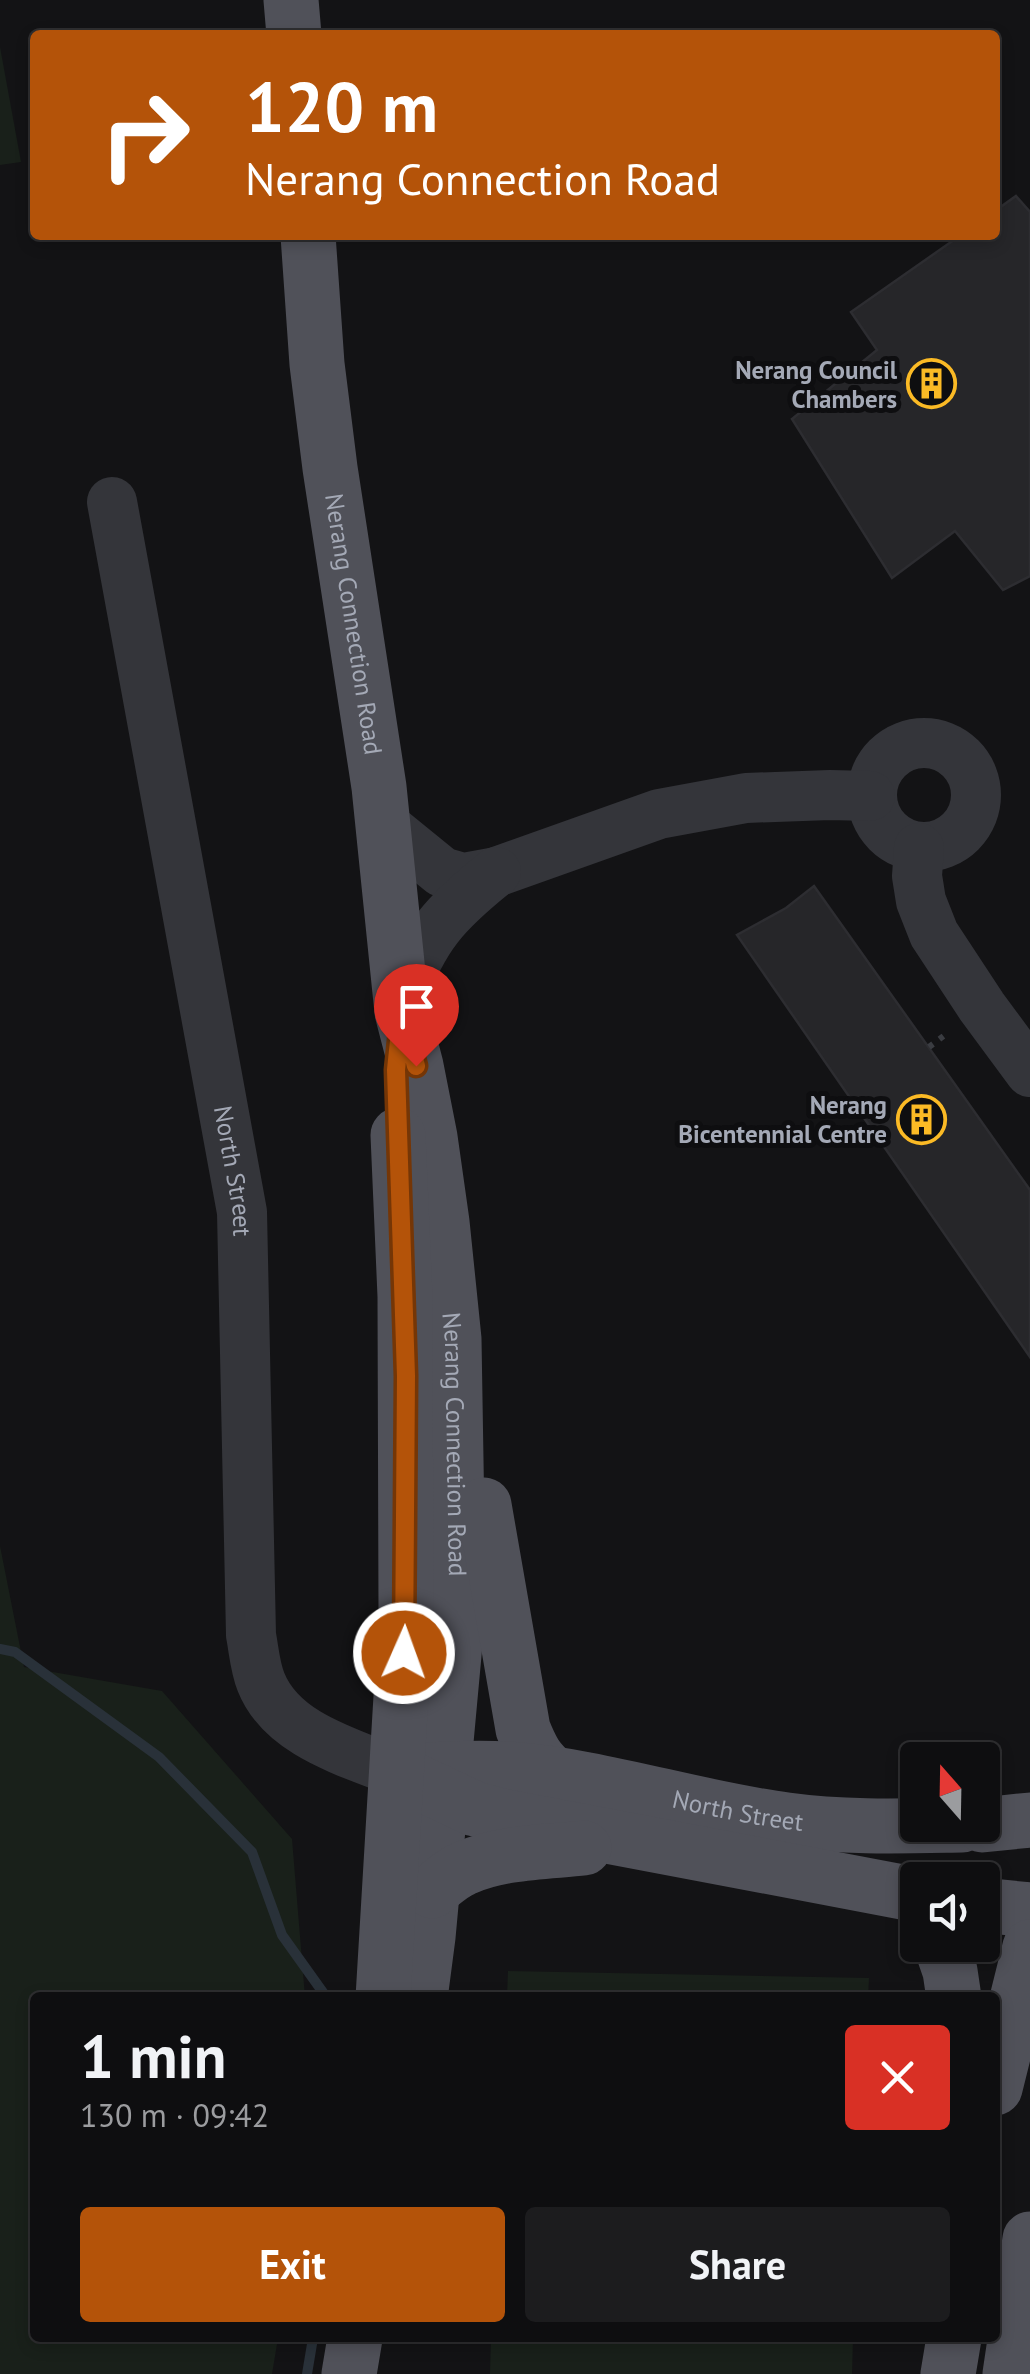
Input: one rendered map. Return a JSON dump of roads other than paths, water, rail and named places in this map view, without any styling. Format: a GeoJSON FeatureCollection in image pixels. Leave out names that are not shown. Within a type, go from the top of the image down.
{"type":"FeatureCollection","features":[{"type":"Feature","properties":{"kind":"main road"},"geometry":{"type":"LineString","coordinates":[[291,0],[294,30]]}},
{"type":"Feature","properties":{"kind":"main road","name":"Nerang Connection Road"},"geometry":{"type":"LineString","coordinates":[[308,240],[326,433],[384,824],[402,1005],[430,1137],[454,1339],[456,1633],[384,1992]]}},
{"type":"Feature","properties":{"kind":"main road","name":"Nerang Connection Road"},"geometry":{"type":"LineString","coordinates":[[402,1005],[396,1070],[404,1296],[406,1613],[428,1778],[432,1891],[421,1992]]}},
{"type":"Feature","properties":{"kind":"main road"},"geometry":{"type":"LineString","coordinates":[[454,1339],[522,1729],[533,1755],[555,1776]]}},
{"type":"Feature","properties":{"kind":"main road","name":"North Street"},"geometry":{"type":"LineString","coordinates":[[428,1778],[512,1770],[787,1820],[900,1826]]}},
{"type":"Feature","properties":{"kind":"main road","name":"North Street"},"geometry":{"type":"LineString","coordinates":[[428,1778],[476,1809],[502,1816],[900,1896]]}},
{"type":"Feature","properties":{"kind":"main road"},"geometry":{"type":"LineString","coordinates":[[1000,1822],[1030,1820]]}},
{"type":"Feature","properties":{"kind":"main road"},"geometry":{"type":"LineString","coordinates":[[432,1891],[452,1874],[492,1860],[642,1843]]}},
{"type":"Feature","properties":{"kind":"main road"},"geometry":{"type":"LineString","coordinates":[[1000,1907],[1030,1910]]}},
{"type":"Feature","properties":{"kind":"main road"},"geometry":{"type":"LineString","coordinates":[[1000,2068],[1030,1947]]}},
{"type":"Feature","properties":{"kind":"main road"},"geometry":{"type":"LineString","coordinates":[[947,1962],[953,1992]]}},
{"type":"Feature","properties":{"kind":"main road"},"geometry":{"type":"LineString","coordinates":[[1010,2374],[1030,2239]]}},
{"type":"Feature","properties":{"kind":"main road"},"geometry":{"type":"LineString","coordinates":[[349,2374],[354,2342]]}},
{"type":"Feature","properties":{"kind":"main road"},"geometry":{"type":"LineString","coordinates":[[948,2374],[953,2342]]}},
{"type":"Feature","properties":{"kind":"street","name":"North Street"},"geometry":{"type":"LineString","coordinates":[[112,502],[242,1212],[251,1635],[255,1658],[262,1684],[288,1720],[323,1741],[428,1778]]}},
{"type":"Feature","properties":{"kind":"street"},"geometry":{"type":"LineString","coordinates":[[918,741],[947,746],[970,766],[978,794],[970,823],[948,842],[919,848],[894,840],[876,821],[870,796],[874,776],[884,758],[918,741]]}},
{"type":"Feature","properties":{"kind":"street"},"geometry":{"type":"LineString","coordinates":[[384,824],[436,867],[463,878],[496,872],[658,814],[746,798],[870,796]]}},
{"type":"Feature","properties":{"kind":"street"},"geometry":{"type":"LineString","coordinates":[[919,848],[920,900],[934,934],[1030,1072]]}},
{"type":"Feature","properties":{"kind":"street"},"geometry":{"type":"LineString","coordinates":[[402,1005],[412,967],[433,931],[458,903],[496,872]]}},
{"type":"Feature","properties":{"kind":"waterway"},"geometry":{"type":"LineString","coordinates":[[0,1649],[15,1652],[159,1757],[252,1852],[282,1935],[323,1992]]}},
{"type":"Feature","properties":{"kind":"waterway"},"geometry":{"type":"LineString","coordinates":[[307,2374],[312,2342]]}},
{"type":"Feature","properties":{"kind":"place","name":"Nerang Council Chambers"},"geometry":{"type":"Point","coordinates":[932,384]}},
{"type":"Feature","properties":{"kind":"place","name":"Nerang Bicentennial Centre"},"geometry":{"type":"Point","coordinates":[922,1119]}}]}
